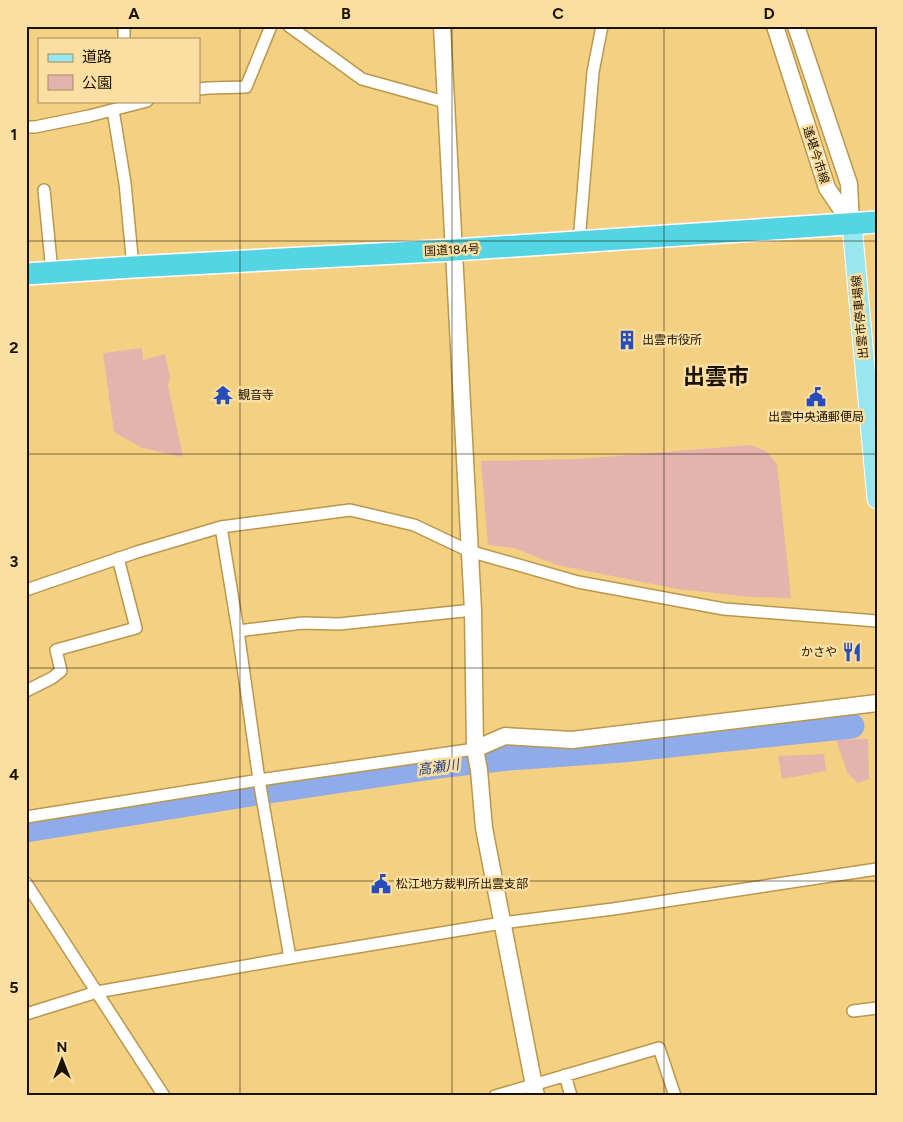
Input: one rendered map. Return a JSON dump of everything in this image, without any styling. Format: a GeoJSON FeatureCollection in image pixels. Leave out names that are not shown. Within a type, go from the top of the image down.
{"type":"FeatureCollection","features":[{"type":"Feature","properties":{"kind":"highway","name":"国道184号"},"geometry":{"type":"LineString","coordinates":[[26,274],[454,250],[877,222]]}},
{"type":"Feature","properties":{"kind":"main road","name":"出雲市停車場線"},"geometry":{"type":"LineString","coordinates":[[852,224],[877,499]]}},
{"type":"Feature","properties":{"kind":"street"},"geometry":{"type":"LineString","coordinates":[[200,90],[246,87],[271,26]]}},
{"type":"Feature","properties":{"kind":"street"},"geometry":{"type":"LineString","coordinates":[[289,26],[362,78],[445,102]]}},
{"type":"Feature","properties":{"kind":"street"},"geometry":{"type":"LineString","coordinates":[[442,26],[473,610],[475,749],[479,770],[484,828],[535,1090]]}},
{"type":"Feature","properties":{"kind":"street"},"geometry":{"type":"LineString","coordinates":[[579,242],[592,72],[602,26]]}},
{"type":"Feature","properties":{"kind":"street","name":"遙堪今市線"},"geometry":{"type":"LineString","coordinates":[[775,26],[826,188],[852,224]]}},
{"type":"Feature","properties":{"kind":"street","name":"遙堪今市線"},"geometry":{"type":"LineString","coordinates":[[796,26],[849,184],[852,224]]}},
{"type":"Feature","properties":{"kind":"street"},"geometry":{"type":"LineString","coordinates":[[26,127],[80,118],[143,102]]}},
{"type":"Feature","properties":{"kind":"street"},"geometry":{"type":"LineString","coordinates":[[113,110],[125,183],[133,267]]}},
{"type":"Feature","properties":{"kind":"street"},"geometry":{"type":"LineString","coordinates":[[44,190],[52,272]]}},
{"type":"Feature","properties":{"kind":"street"},"geometry":{"type":"LineString","coordinates":[[26,590],[118,558],[221,527],[350,510],[414,525],[469,551],[578,582],[724,609],[877,621]]}},
{"type":"Feature","properties":{"kind":"street"},"geometry":{"type":"LineString","coordinates":[[221,527],[259,780],[290,958]]}},
{"type":"Feature","properties":{"kind":"street"},"geometry":{"type":"LineString","coordinates":[[26,690],[52,678],[61,670],[56,650],[136,628],[118,558]]}},
{"type":"Feature","properties":{"kind":"street"},"geometry":{"type":"LineString","coordinates":[[238,631],[304,623],[339,624],[473,610]]}},
{"type":"Feature","properties":{"kind":"street"},"geometry":{"type":"LineString","coordinates":[[26,818],[259,780],[475,749],[505,736],[572,740],[877,703]]}},
{"type":"Feature","properties":{"kind":"street"},"geometry":{"type":"LineString","coordinates":[[26,1014],[97,992],[290,958],[502,922],[622,908],[877,869]]}},
{"type":"Feature","properties":{"kind":"street"},"geometry":{"type":"LineString","coordinates":[[26,883],[164,1096]]}},
{"type":"Feature","properties":{"kind":"street"},"geometry":{"type":"LineString","coordinates":[[853,1011],[877,1008]]}},
{"type":"Feature","properties":{"kind":"street"},"geometry":{"type":"LineString","coordinates":[[495,1096],[535,1090],[565,1075],[659,1048],[675,1096]]}},
{"type":"Feature","properties":{"kind":"street"},"geometry":{"type":"LineString","coordinates":[[565,1075],[571,1096]]}},
{"type":"Feature","properties":{"kind":"green space"},"geometry":{"type":"Polygon","coordinates":[[[142,348],[143,360],[165,354],[170,377],[168,386],[183,457],[142,448],[114,432],[103,353],[142,348]]]}},
{"type":"Feature","properties":{"kind":"green space"},"geometry":{"type":"Polygon","coordinates":[[[751,445],[766,451],[777,464],[791,598],[751,597],[678,589],[557,565],[514,548],[488,545],[481,461],[579,459],[751,445]]]}},
{"type":"Feature","properties":{"kind":"green space"},"geometry":{"type":"Polygon","coordinates":[[[868,739],[869,779],[858,783],[848,774],[836,740],[868,739]]]}},
{"type":"Feature","properties":{"kind":"green space"},"geometry":{"type":"Polygon","coordinates":[[[824,754],[826,771],[782,779],[778,756],[824,754]]]}},
{"type":"Feature","properties":{"kind":"waterway","name":"高瀬川"},"geometry":{"type":"LineString","coordinates":[[26,830],[446,765],[509,758],[622,750],[852,726]]}},
{"type":"Feature","properties":{"kind":"place","name":"出雲市役所"},"geometry":{"type":"Point","coordinates":[627,340]}},
{"type":"Feature","properties":{"kind":"place","name":"観音寺"},"geometry":{"type":"Point","coordinates":[223,395]}},
{"type":"Feature","properties":{"kind":"place","name":"出雲中央通郵便局"},"geometry":{"type":"Point","coordinates":[816,397]}},
{"type":"Feature","properties":{"kind":"place","name":"かさや"},"geometry":{"type":"Point","coordinates":[852,652]}},
{"type":"Feature","properties":{"kind":"place","name":"松江地方裁判所出雲支部"},"geometry":{"type":"Point","coordinates":[381,884]}},
{"type":"Feature","properties":{"kind":"district","name":"出雲市"},"geometry":{"type":"Point","coordinates":[716,376]}}]}
